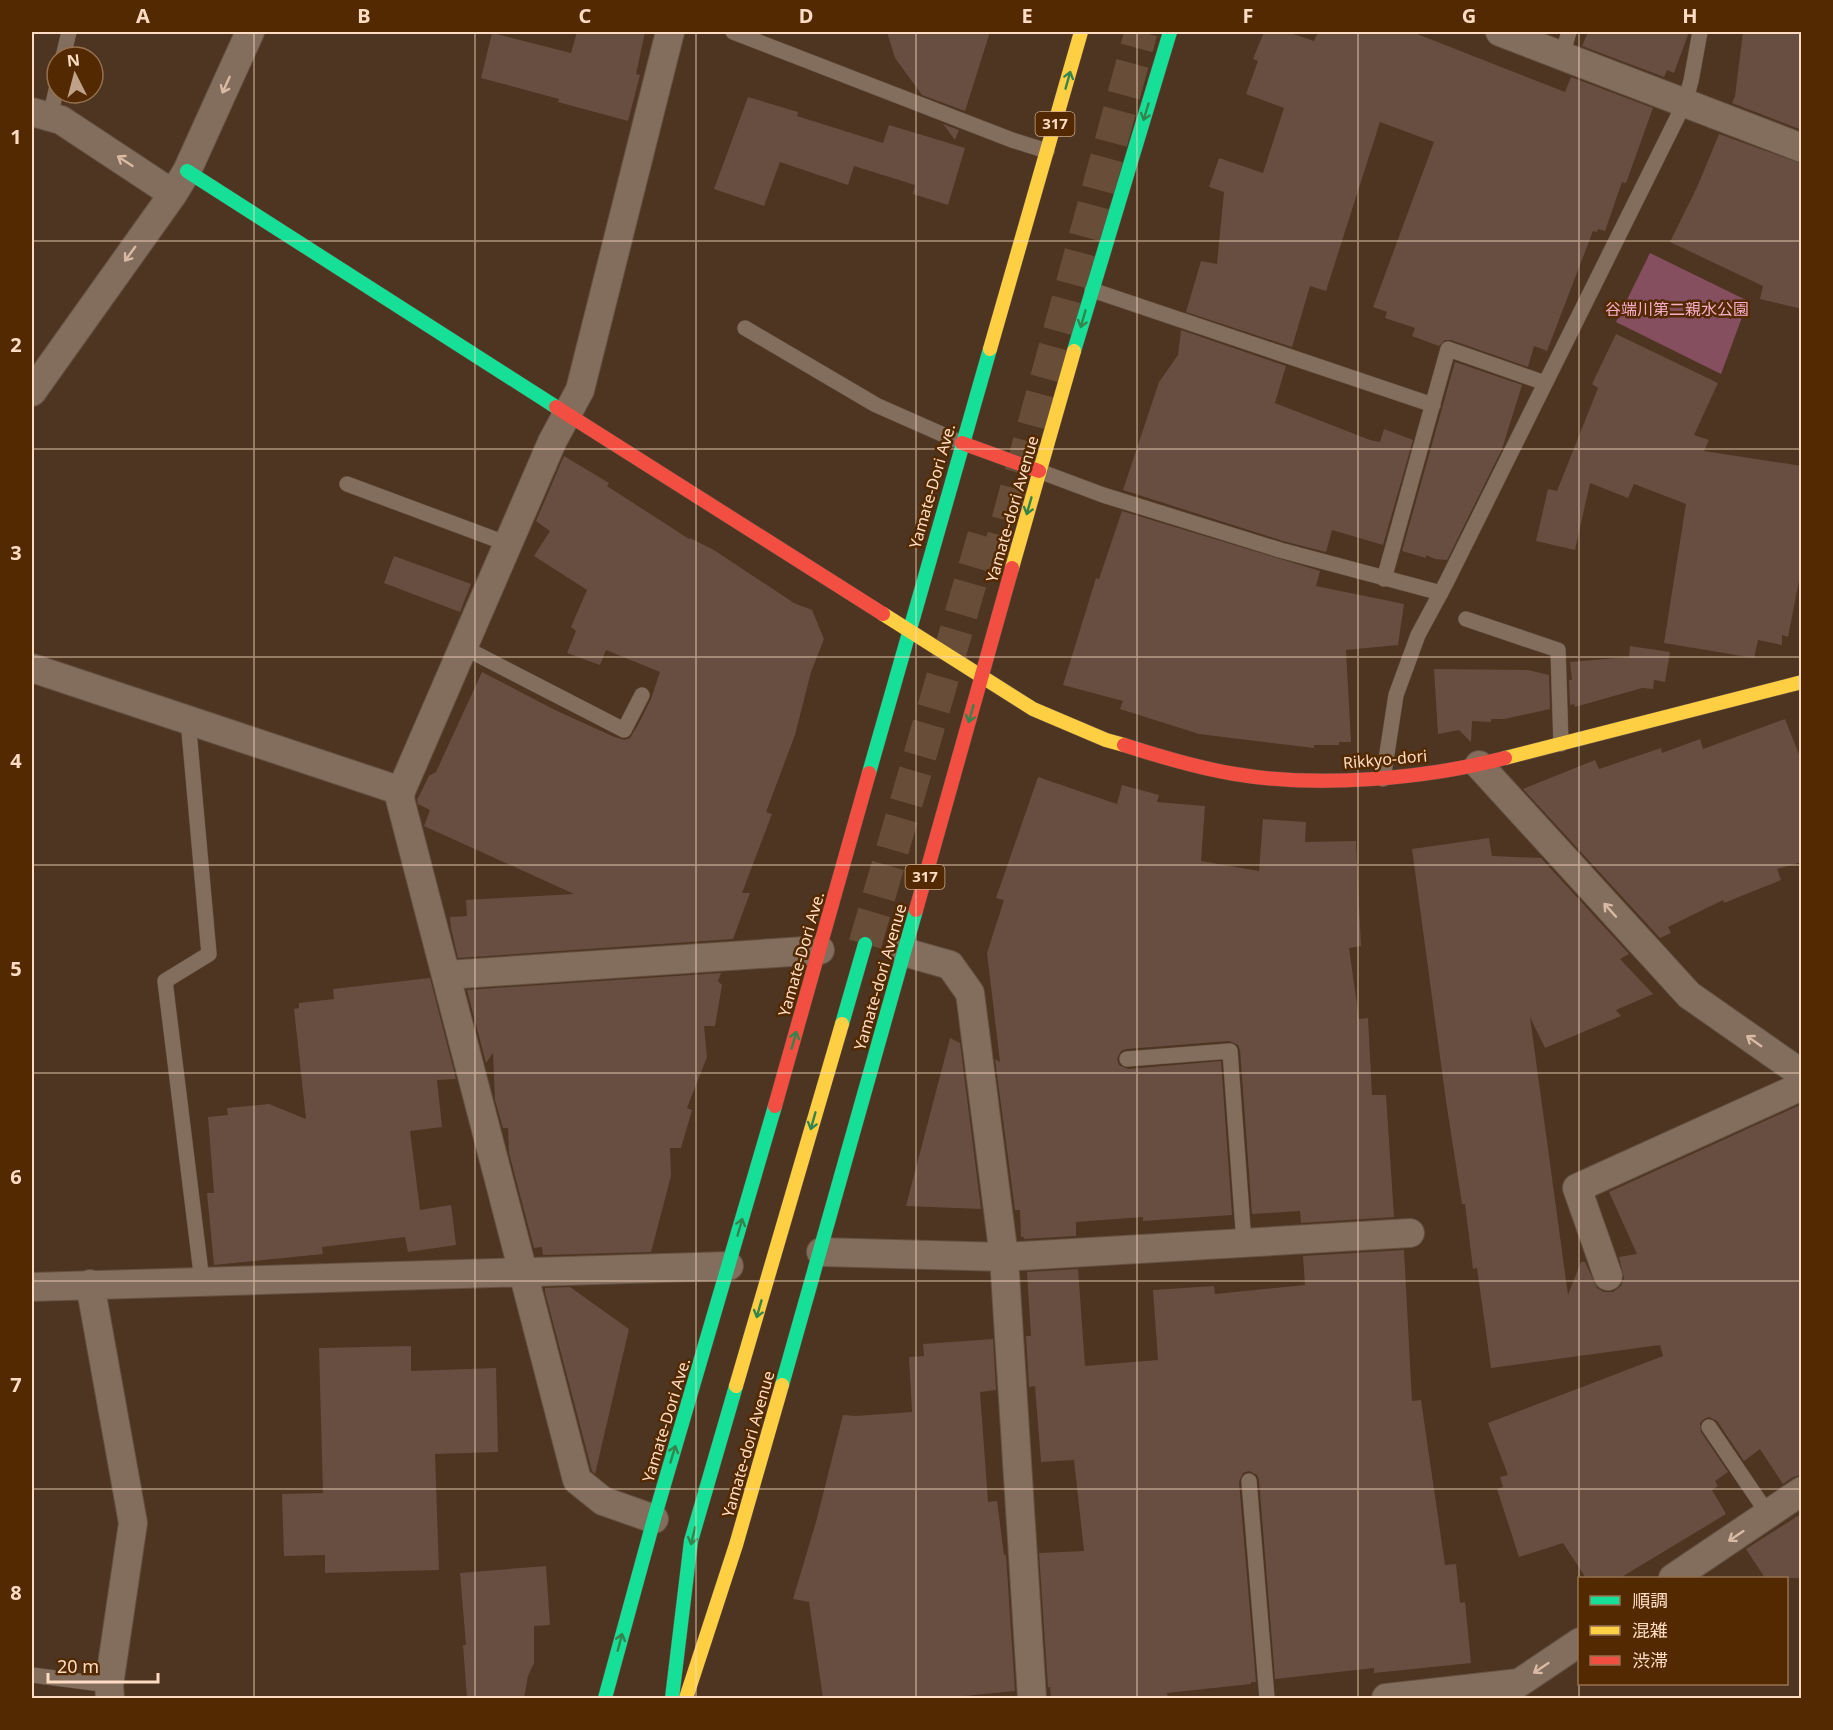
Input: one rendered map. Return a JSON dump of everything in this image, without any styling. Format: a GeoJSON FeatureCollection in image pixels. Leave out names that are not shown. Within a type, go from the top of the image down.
{"type":"FeatureCollection","features":[{"type":"Feature","properties":{"kind":"main road","name":"317"},"geometry":{"type":"LineString","coordinates":[[1047,151],[1082,32]]}},
{"type":"Feature","properties":{"kind":"main road","name":"Yamate-dori Avenue"},"geometry":{"type":"LineString","coordinates":[[686,1698],[736,1545],[821,1251],[1039,471],[1170,32]]}},
{"type":"Feature","properties":{"kind":"main road","name":"Yamate-Dori Ave."},"geometry":{"type":"LineString","coordinates":[[605,1698],[654,1519],[820,950],[909,629],[1047,151]]}},
{"type":"Feature","properties":{"kind":"main road","name":"Rikkyo-dori"},"geometry":{"type":"LineString","coordinates":[[180,182],[568,415],[1032,709],[1106,740],[1192,766],[1238,775],[1300,780],[1383,779],[1479,765],[1802,682]]}},
{"type":"Feature","properties":{"kind":"main road"},"geometry":{"type":"LineString","coordinates":[[962,443],[1039,471]]}},
{"type":"Feature","properties":{"kind":"main road"},"geometry":{"type":"LineString","coordinates":[[672,1698],[691,1541],[865,944]]}},
{"type":"Feature","properties":{"kind":"street"},"geometry":{"type":"LineString","coordinates":[[32,392],[180,182],[250,32]]}},
{"type":"Feature","properties":{"kind":"street"},"geometry":{"type":"LineString","coordinates":[[654,1519],[603,1501],[577,1480],[400,799],[401,791],[552,442],[580,390],[670,32]]}},
{"type":"Feature","properties":{"kind":"street"},"geometry":{"type":"LineString","coordinates":[[1500,32],[1565,43],[1685,102],[1802,148]]}},
{"type":"Feature","properties":{"kind":"street"},"geometry":{"type":"LineString","coordinates":[[41,114],[61,120],[180,182]]}},
{"type":"Feature","properties":{"kind":"street"},"geometry":{"type":"LineString","coordinates":[[32,668],[401,791]]}},
{"type":"Feature","properties":{"kind":"street"},"geometry":{"type":"LineString","coordinates":[[1479,765],[1689,995],[1802,1074]]}},
{"type":"Feature","properties":{"kind":"street"},"geometry":{"type":"LineString","coordinates":[[446,975],[820,950]]}},
{"type":"Feature","properties":{"kind":"street"},"geometry":{"type":"LineString","coordinates":[[904,952],[950,965],[970,993],[1004,1257],[1032,1698]]}},
{"type":"Feature","properties":{"kind":"street"},"geometry":{"type":"LineString","coordinates":[[1608,1276],[1577,1188],[1802,1086]]}},
{"type":"Feature","properties":{"kind":"street"},"geometry":{"type":"LineString","coordinates":[[821,1251],[1004,1257],[1410,1233]]}},
{"type":"Feature","properties":{"kind":"street"},"geometry":{"type":"LineString","coordinates":[[32,1287],[729,1266]]}},
{"type":"Feature","properties":{"kind":"street"},"geometry":{"type":"LineString","coordinates":[[90,1284],[134,1522],[109,1692]]}},
{"type":"Feature","properties":{"kind":"street"},"geometry":{"type":"LineString","coordinates":[[1674,1577],[1802,1491]]}},
{"type":"Feature","properties":{"kind":"street"},"geometry":{"type":"LineString","coordinates":[[1386,1698],[1519,1683],[1578,1643]]}},
{"type":"Feature","properties":{"kind":"lane"},"geometry":{"type":"LineString","coordinates":[[733,32],[1012,140],[1047,151]]}},
{"type":"Feature","properties":{"kind":"lane"},"geometry":{"type":"LineString","coordinates":[[1383,779],[1396,695],[1418,635],[1685,102],[1700,32]]}},
{"type":"Feature","properties":{"kind":"lane"},"geometry":{"type":"LineString","coordinates":[[1092,290],[1433,405]]}},
{"type":"Feature","properties":{"kind":"lane"},"geometry":{"type":"LineString","coordinates":[[745,328],[876,405],[962,443]]}},
{"type":"Feature","properties":{"kind":"lane"},"geometry":{"type":"LineString","coordinates":[[1384,579],[1448,349],[1545,383]]}},
{"type":"Feature","properties":{"kind":"lane"},"geometry":{"type":"LineString","coordinates":[[1039,471],[1158,513],[1280,550],[1441,593]]}},
{"type":"Feature","properties":{"kind":"lane"},"geometry":{"type":"LineString","coordinates":[[347,484],[508,544]]}},
{"type":"Feature","properties":{"kind":"lane"},"geometry":{"type":"LineString","coordinates":[[1466,619],[1558,650],[1561,744]]}},
{"type":"Feature","properties":{"kind":"lane"},"geometry":{"type":"LineString","coordinates":[[463,647],[624,730],[642,695]]}},
{"type":"Feature","properties":{"kind":"lane"},"geometry":{"type":"LineString","coordinates":[[188,720],[209,954],[165,981],[202,1281]]}},
{"type":"Feature","properties":{"kind":"lane"},"geometry":{"type":"LineString","coordinates":[[1127,1059],[1230,1052],[1244,1243]]}},
{"type":"Feature","properties":{"kind":"lane"},"geometry":{"type":"LineString","coordinates":[[1709,1427],[1768,1514]]}},
{"type":"Feature","properties":{"kind":"lane"},"geometry":{"type":"LineString","coordinates":[[1249,1481],[1267,1698]]}},
{"type":"Feature","properties":{"kind":"lane"},"geometry":{"type":"LineString","coordinates":[[32,1675],[109,1692]]}},
{"type":"Feature","properties":{"kind":"green space","name":"谷端川第二親水公園"},"geometry":{"type":"Polygon","coordinates":[[[1650,253],[1748,301],[1721,374],[1616,322],[1650,253]]]}},
{"type":"Feature","properties":{"kind":"building"},"geometry":{"type":"Polygon","coordinates":[[[577,32],[645,32],[636,74],[640,75],[628,121],[481,78],[492,33],[571,53],[577,32]]]}},
{"type":"Feature","properties":{"kind":"building"},"geometry":{"type":"Polygon","coordinates":[[[887,32],[990,32],[965,111],[922,95],[895,58],[887,32]]]}},
{"type":"Feature","properties":{"kind":"building"},"geometry":{"type":"Polygon","coordinates":[[[1264,32],[1287,32],[1314,41],[1318,32],[1412,32],[1565,92],[1571,77],[1653,108],[1626,183],[1622,182],[1605,231],[1598,229],[1597,232],[1593,231],[1547,351],[1534,346],[1528,367],[1451,340],[1445,340],[1439,346],[1412,336],[1415,328],[1385,318],[1387,312],[1373,307],[1434,142],[1380,122],[1326,291],[1310,286],[1292,347],[1186,312],[1201,261],[1217,264],[1224,192],[1209,187],[1219,158],[1263,173],[1284,108],[1246,94],[1258,61],[1253,59],[1264,32]]]}},
{"type":"Feature","properties":{"kind":"building"},"geometry":{"type":"Polygon","coordinates":[[[1588,32],[1689,32],[1674,73],[1667,70],[1664,77],[1582,46],[1588,32]]]}},
{"type":"Feature","properties":{"kind":"building"},"geometry":{"type":"Polygon","coordinates":[[[1743,32],[1802,32],[1802,130],[1732,103],[1735,96],[1743,32]]]}},
{"type":"Feature","properties":{"kind":"building"},"geometry":{"type":"Polygon","coordinates":[[[748,97],[798,112],[797,116],[883,143],[889,125],[965,148],[948,205],[913,194],[915,185],[854,166],[848,185],[780,162],[764,206],[714,189],[748,97]]]}},
{"type":"Feature","properties":{"kind":"building"},"geometry":{"type":"Polygon","coordinates":[[[943,124],[959,130],[955,140],[943,124]]]}},
{"type":"Feature","properties":{"kind":"building"},"geometry":{"type":"Polygon","coordinates":[[[1719,134],[1802,164],[1802,309],[1760,299],[1763,286],[1670,242],[1698,185],[1719,134]]]}},
{"type":"Feature","properties":{"kind":"building"},"geometry":{"type":"Polygon","coordinates":[[[1181,330],[1286,366],[1275,403],[1370,440],[1380,442],[1384,429],[1413,440],[1383,545],[1332,530],[1326,552],[1283,541],[1123,490],[1159,382],[1178,355],[1181,330]]]}},
{"type":"Feature","properties":{"kind":"building"},"geometry":{"type":"Polygon","coordinates":[[[1616,334],[1718,383],[1694,435],[1709,440],[1704,451],[1802,466],[1802,565],[1788,637],[1782,635],[1782,645],[1758,640],[1754,658],[1664,643],[1686,504],[1634,484],[1628,498],[1590,483],[1575,550],[1536,541],[1548,489],[1557,491],[1598,388],[1592,384],[1616,334]]]}},
{"type":"Feature","properties":{"kind":"building"},"geometry":{"type":"Polygon","coordinates":[[[1455,362],[1522,385],[1502,449],[1447,560],[1435,559],[1426,555],[1426,558],[1402,551],[1455,362]]]}},
{"type":"Feature","properties":{"kind":"building"},"geometry":{"type":"Polygon","coordinates":[[[564,456],[609,483],[607,486],[689,539],[714,550],[794,603],[812,610],[824,639],[811,672],[795,735],[766,812],[772,814],[742,893],[750,893],[733,939],[458,958],[450,917],[467,916],[466,900],[574,894],[424,826],[430,810],[418,804],[417,800],[429,776],[436,772],[482,672],[555,710],[624,740],[630,738],[639,723],[651,699],[660,672],[606,650],[600,665],[567,653],[576,631],[571,627],[587,590],[534,556],[550,531],[536,521],[564,456]]]}},
{"type":"Feature","properties":{"kind":"building"},"geometry":{"type":"Polygon","coordinates":[[[1122,511],[1320,571],[1316,586],[1404,604],[1398,645],[1346,650],[1351,742],[1339,742],[1339,745],[1314,745],[1314,748],[1199,734],[1120,709],[1123,701],[1063,685],[1096,578],[1099,579],[1122,511]]]}},
{"type":"Feature","properties":{"kind":"building"},"geometry":{"type":"Polygon","coordinates":[[[394,556],[471,584],[460,612],[384,583],[394,556]]]}},
{"type":"Feature","properties":{"kind":"building"},"geometry":{"type":"Polygon","coordinates":[[[1630,646],[1670,652],[1665,682],[1654,680],[1653,689],[1642,688],[1575,707],[1574,704],[1570,705],[1569,680],[1572,680],[1570,662],[1629,657],[1630,646]]]}},
{"type":"Feature","properties":{"kind":"building"},"geometry":{"type":"Polygon","coordinates":[[[1434,669],[1528,670],[1549,675],[1550,709],[1504,719],[1491,719],[1491,722],[1472,721],[1471,742],[1459,730],[1438,734],[1434,669]]]}},
{"type":"Feature","properties":{"kind":"building"},"geometry":{"type":"Polygon","coordinates":[[[1785,719],[1802,762],[1802,862],[1777,869],[1781,880],[1724,903],[1723,900],[1668,927],[1671,933],[1660,938],[1523,789],[1595,760],[1599,769],[1661,748],[1662,753],[1700,739],[1703,749],[1785,719]]]}},
{"type":"Feature","properties":{"kind":"building"},"geometry":{"type":"Polygon","coordinates":[[[1038,777],[1117,804],[1122,785],[1159,795],[1157,802],[1205,806],[1201,861],[1259,871],[1263,819],[1306,822],[1305,842],[1356,841],[1361,946],[1349,948],[1359,1019],[1368,1018],[1372,1095],[1386,1095],[1394,1217],[1301,1223],[1300,1211],[1252,1214],[1240,1050],[1238,1045],[1229,1041],[1126,1049],[1121,1051],[1117,1059],[1119,1065],[1128,1069],[1221,1061],[1232,1215],[1143,1221],[1143,1217],[1076,1222],[1076,1236],[1024,1239],[1021,1237],[1020,1210],[1015,1210],[995,1059],[1000,1062],[987,953],[1004,900],[996,898],[1038,777]]]}},
{"type":"Feature","properties":{"kind":"building"},"geometry":{"type":"Polygon","coordinates":[[[1489,838],[1492,856],[1541,858],[1629,954],[1620,959],[1653,994],[1616,1010],[1621,1016],[1545,1048],[1530,1017],[1568,1295],[1581,1262],[1585,1262],[1597,1288],[1604,1292],[1613,1292],[1621,1286],[1624,1278],[1619,1257],[1637,1254],[1609,1192],[1800,1105],[1802,1108],[1802,1475],[1793,1477],[1783,1484],[1760,1449],[1744,1461],[1717,1421],[1709,1417],[1704,1419],[1700,1423],[1701,1432],[1728,1472],[1715,1481],[1718,1486],[1712,1490],[1726,1514],[1622,1577],[1585,1577],[1563,1543],[1519,1557],[1497,1489],[1503,1487],[1500,1477],[1508,1475],[1488,1423],[1663,1356],[1660,1345],[1491,1368],[1477,1268],[1473,1269],[1465,1204],[1462,1204],[1446,1101],[1412,849],[1489,838]]]}},
{"type":"Feature","properties":{"kind":"building"},"geometry":{"type":"Polygon","coordinates":[[[721,973],[718,981],[722,985],[715,1026],[704,1026],[707,1057],[687,1108],[692,1110],[681,1148],[670,1148],[671,1176],[651,1252],[543,1255],[542,1247],[534,1248],[509,1153],[508,1128],[503,1128],[495,1100],[493,1053],[486,1063],[467,990],[721,973]]]}},
{"type":"Feature","properties":{"kind":"building"},"geometry":{"type":"Polygon","coordinates":[[[430,978],[456,1079],[437,1080],[442,1127],[410,1131],[420,1210],[451,1205],[456,1245],[408,1252],[405,1237],[322,1247],[323,1254],[214,1265],[207,1193],[214,1193],[208,1117],[228,1115],[227,1108],[269,1104],[306,1119],[294,1009],[299,1008],[299,1003],[334,999],[333,989],[430,978]]]}},
{"type":"Feature","properties":{"kind":"building"},"geometry":{"type":"Polygon","coordinates":[[[950,1038],[960,1043],[981,1209],[906,1206],[950,1038]]]}},
{"type":"Feature","properties":{"kind":"building"},"geometry":{"type":"Polygon","coordinates":[[[1404,1250],[1412,1401],[1421,1400],[1445,1565],[1456,1564],[1460,1603],[1465,1602],[1471,1663],[1374,1673],[1374,1668],[1275,1679],[1259,1480],[1257,1475],[1249,1471],[1243,1473],[1239,1482],[1256,1682],[1167,1693],[1168,1698],[1051,1698],[1050,1687],[1048,1687],[1039,1553],[1084,1551],[1074,1460],[1041,1462],[1035,1386],[1029,1387],[1026,1336],[1031,1336],[1027,1272],[1078,1269],[1085,1366],[1158,1360],[1153,1290],[1214,1286],[1215,1294],[1305,1285],[1303,1256],[1404,1250]]]}},
{"type":"Feature","properties":{"kind":"building"},"geometry":{"type":"Polygon","coordinates":[[[570,1287],[629,1329],[595,1474],[592,1471],[545,1292],[545,1288],[570,1287]]]}},
{"type":"Feature","properties":{"kind":"building"},"geometry":{"type":"Polygon","coordinates":[[[993,1339],[996,1390],[980,1392],[988,1502],[997,1501],[1004,1555],[1006,1555],[1015,1691],[944,1698],[823,1698],[809,1602],[793,1599],[816,1522],[843,1415],[912,1412],[909,1357],[924,1356],[923,1344],[993,1339]]]}},
{"type":"Feature","properties":{"kind":"building"},"geometry":{"type":"Polygon","coordinates":[[[411,1346],[411,1371],[496,1368],[498,1452],[435,1454],[439,1570],[325,1573],[325,1555],[284,1556],[282,1494],[323,1493],[319,1348],[411,1346]]]}},
{"type":"Feature","properties":{"kind":"building"},"geometry":{"type":"Polygon","coordinates":[[[1802,1511],[1802,1578],[1764,1577],[1746,1549],[1801,1514],[1802,1511]]]}},
{"type":"Feature","properties":{"kind":"building"},"geometry":{"type":"Polygon","coordinates":[[[546,1566],[550,1625],[534,1626],[534,1663],[528,1676],[524,1698],[467,1698],[463,1645],[466,1645],[460,1573],[546,1566]]]}},
{"type":"Feature","properties":{"kind":"tunnel"},"geometry":{"type":"LineString","coordinates":[[995,568],[1141,32]]}},
{"type":"Feature","properties":{"kind":"tunnel"},"geometry":{"type":"LineString","coordinates":[[865,944],[985,532]]}},
{"type":"Feature","properties":{"kind":"traffic: fast"},"geometry":{"type":"LineString","coordinates":[[1074,351],[1170,32]]}},
{"type":"Feature","properties":{"kind":"traffic: fast"},"geometry":{"type":"LineString","coordinates":[[187,171],[556,407]]}},
{"type":"Feature","properties":{"kind":"traffic: fast"},"geometry":{"type":"LineString","coordinates":[[869,773],[990,349]]}},
{"type":"Feature","properties":{"kind":"traffic: fast"},"geometry":{"type":"LineString","coordinates":[[782,1385],[916,910]]}},
{"type":"Feature","properties":{"kind":"traffic: fast"},"geometry":{"type":"LineString","coordinates":[[842,1024],[865,944]]}},
{"type":"Feature","properties":{"kind":"traffic: fast"},"geometry":{"type":"LineString","coordinates":[[605,1698],[654,1519],[775,1106]]}},
{"type":"Feature","properties":{"kind":"traffic: fast"},"geometry":{"type":"LineString","coordinates":[[672,1698],[691,1541],[736,1386]]}},
{"type":"Feature","properties":{"kind":"traffic: slow"},"geometry":{"type":"LineString","coordinates":[[990,349],[1081,32]]}},
{"type":"Feature","properties":{"kind":"traffic: slow"},"geometry":{"type":"LineString","coordinates":[[1012,568],[1074,351]]}},
{"type":"Feature","properties":{"kind":"traffic: slow"},"geometry":{"type":"LineString","coordinates":[[883,614],[1033,709],[1106,740],[1124,745]]}},
{"type":"Feature","properties":{"kind":"traffic: slow"},"geometry":{"type":"LineString","coordinates":[[1505,758],[1802,682]]}},
{"type":"Feature","properties":{"kind":"traffic: slow"},"geometry":{"type":"LineString","coordinates":[[736,1386],[842,1024]]}},
{"type":"Feature","properties":{"kind":"traffic: slow"},"geometry":{"type":"LineString","coordinates":[[686,1698],[736,1545],[782,1385]]}},
{"type":"Feature","properties":{"kind":"traffic: jam"},"geometry":{"type":"LineString","coordinates":[[556,407],[883,614]]}},
{"type":"Feature","properties":{"kind":"traffic: jam"},"geometry":{"type":"LineString","coordinates":[[962,443],[1039,471]]}},
{"type":"Feature","properties":{"kind":"traffic: jam"},"geometry":{"type":"LineString","coordinates":[[916,910],[1012,568]]}},
{"type":"Feature","properties":{"kind":"traffic: jam"},"geometry":{"type":"LineString","coordinates":[[1124,745],[1221,772],[1301,780],[1335,781],[1406,776],[1505,758]]}},
{"type":"Feature","properties":{"kind":"traffic: jam"},"geometry":{"type":"LineString","coordinates":[[775,1106],[869,773]]}}]}
